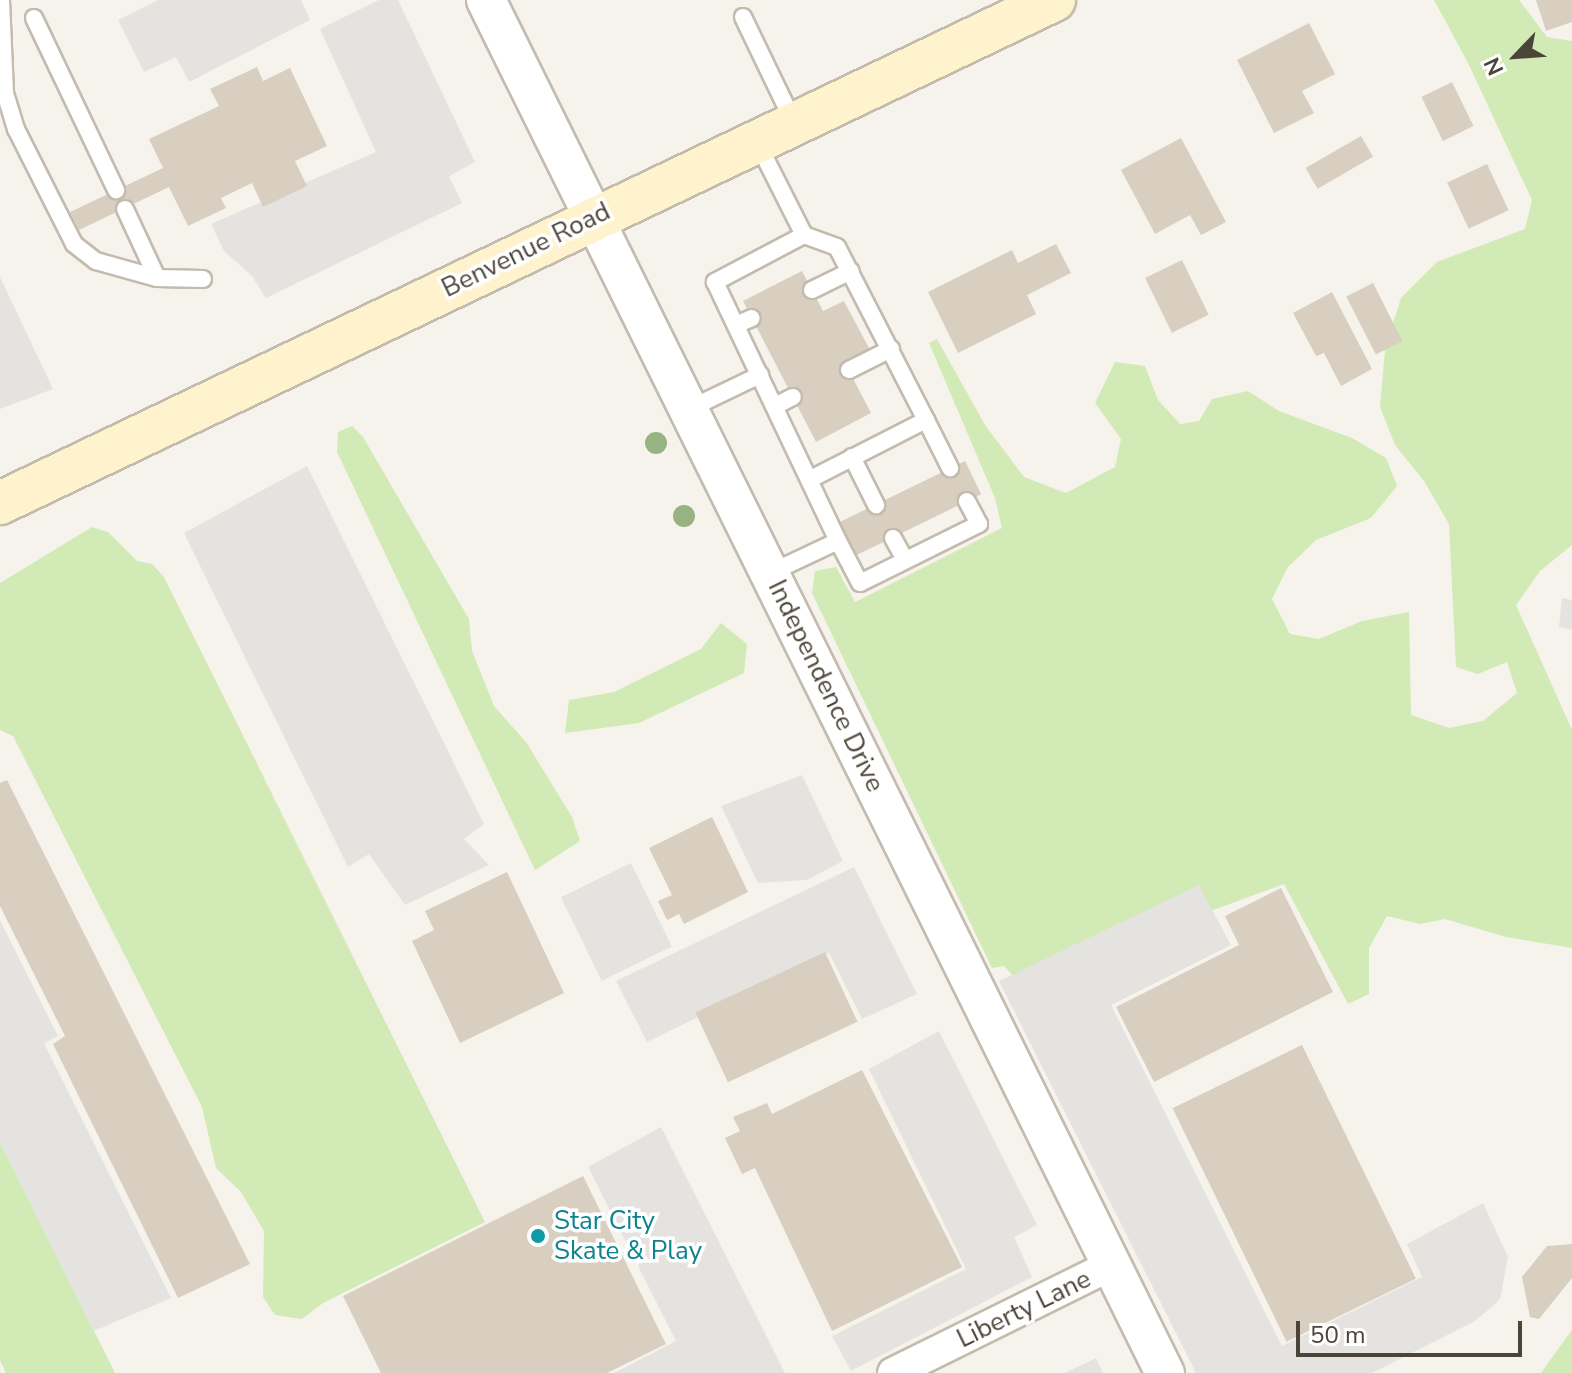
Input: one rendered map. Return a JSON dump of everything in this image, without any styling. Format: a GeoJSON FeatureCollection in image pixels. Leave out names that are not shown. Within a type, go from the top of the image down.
{"type":"FeatureCollection","features":[{"type":"Feature","properties":{"kind":"main road","name":"Benvenue Road"},"geometry":{"type":"LineString","coordinates":[[0,503],[1054,0]]}},
{"type":"Feature","properties":{"kind":"street","name":"Independence Drive"},"geometry":{"type":"LineString","coordinates":[[486,0],[1165,1373]]}},
{"type":"Feature","properties":{"kind":"street","name":"Liberty Lane"},"geometry":{"type":"LineString","coordinates":[[893,1373],[1112,1265]]}},
{"type":"Feature","properties":{"kind":"lane"},"geometry":{"type":"LineString","coordinates":[[1,0],[5,93],[16,129],[74,244],[96,261],[157,278],[203,279]]}},
{"type":"Feature","properties":{"kind":"lane"},"geometry":{"type":"LineString","coordinates":[[743,17],[794,123]]}},
{"type":"Feature","properties":{"kind":"lane"},"geometry":{"type":"LineString","coordinates":[[34,18],[116,190]]}},
{"type":"Feature","properties":{"kind":"lane"},"geometry":{"type":"LineString","coordinates":[[757,141],[804,235],[837,247],[950,468]]}},
{"type":"Feature","properties":{"kind":"lane"},"geometry":{"type":"LineString","coordinates":[[125,209],[157,278]]}},
{"type":"Feature","properties":{"kind":"lane"},"geometry":{"type":"LineString","coordinates":[[804,235],[715,282],[744,322],[760,375],[860,583],[979,524],[967,501]]}},
{"type":"Feature","properties":{"kind":"lane"},"geometry":{"type":"LineString","coordinates":[[812,290],[851,271]]}},
{"type":"Feature","properties":{"kind":"lane"},"geometry":{"type":"LineString","coordinates":[[849,370],[891,349]]}},
{"type":"Feature","properties":{"kind":"lane"},"geometry":{"type":"LineString","coordinates":[[689,409],[760,375]]}},
{"type":"Feature","properties":{"kind":"lane"},"geometry":{"type":"LineString","coordinates":[[775,406],[793,397]]}},
{"type":"Feature","properties":{"kind":"lane"},"geometry":{"type":"LineString","coordinates":[[809,480],[926,420]]}},
{"type":"Feature","properties":{"kind":"lane"},"geometry":{"type":"LineString","coordinates":[[852,457],[876,505]]}},
{"type":"Feature","properties":{"kind":"lane"},"geometry":{"type":"LineString","coordinates":[[893,538],[905,560]]}},
{"type":"Feature","properties":{"kind":"lane"},"geometry":{"type":"LineString","coordinates":[[770,573],[838,541]]}},
{"type":"Feature","properties":{"kind":"green space"},"geometry":{"type":"Polygon","coordinates":[[[1434,0],[1519,0],[1547,37],[1572,41],[1572,545],[1540,571],[1516,605],[1572,730],[1572,948],[1506,937],[1445,919],[1420,924],[1387,916],[1369,948],[1369,994],[1348,1004],[1284,884],[1175,924],[1024,988],[1004,966],[992,968],[812,593],[815,571],[836,567],[855,602],[1002,528],[995,498],[929,343],[937,339],[985,425],[1024,477],[1066,493],[1115,467],[1121,439],[1095,403],[1115,362],[1145,366],[1158,400],[1180,424],[1199,421],[1212,399],[1248,391],[1279,411],[1352,438],[1386,458],[1397,486],[1371,518],[1316,540],[1288,567],[1272,599],[1290,634],[1319,639],[1362,621],[1409,612],[1411,715],[1449,728],[1483,721],[1517,693],[1507,662],[1478,674],[1456,667],[1449,524],[1424,481],[1395,445],[1380,407],[1385,350],[1401,298],[1437,262],[1525,229],[1532,200],[1468,63],[1434,0]]]}},
{"type":"Feature","properties":{"kind":"green space"},"geometry":{"type":"Polygon","coordinates":[[[352,426],[363,437],[469,619],[472,651],[494,706],[526,742],[572,817],[580,841],[535,870],[337,452],[338,432],[352,426]]]}},
{"type":"Feature","properties":{"kind":"green space"},"geometry":{"type":"Polygon","coordinates":[[[92,527],[108,532],[137,561],[152,564],[164,577],[485,1222],[323,1303],[302,1319],[275,1315],[263,1297],[264,1231],[241,1192],[216,1168],[202,1107],[13,736],[0,730],[0,583],[92,527]]]}},
{"type":"Feature","properties":{"kind":"green space"},"geometry":{"type":"Polygon","coordinates":[[[721,623],[747,644],[744,673],[639,723],[565,733],[569,700],[614,692],[701,649],[721,623]]]}},
{"type":"Feature","properties":{"kind":"green space"},"geometry":{"type":"Polygon","coordinates":[[[0,1142],[115,1373],[6,1373],[0,1360],[0,1142]]]}},
{"type":"Feature","properties":{"kind":"green space"},"geometry":{"type":"Polygon","coordinates":[[[1572,1330],[1572,1373],[1541,1373],[1561,1345],[1572,1330]]]}},
{"type":"Feature","properties":{"kind":"shaded area"},"geometry":{"type":"Polygon","coordinates":[[[158,0],[301,0],[310,20],[189,82],[176,57],[144,72],[118,20],[158,0]]]}},
{"type":"Feature","properties":{"kind":"shaded area"},"geometry":{"type":"Polygon","coordinates":[[[379,0],[398,0],[475,162],[449,176],[462,203],[266,298],[252,276],[224,251],[211,224],[376,152],[320,29],[379,0]]]}},
{"type":"Feature","properties":{"kind":"shaded area"},"geometry":{"type":"Polygon","coordinates":[[[0,277],[53,389],[0,409],[0,277]]]}},
{"type":"Feature","properties":{"kind":"shaded area"},"geometry":{"type":"Polygon","coordinates":[[[307,466],[484,824],[464,839],[489,865],[405,905],[369,854],[348,867],[184,533],[307,466]]]}},
{"type":"Feature","properties":{"kind":"shaded area"},"geometry":{"type":"Polygon","coordinates":[[[1562,598],[1572,600],[1572,630],[1559,627],[1562,598]]]}},
{"type":"Feature","properties":{"kind":"shaded area"},"geometry":{"type":"Polygon","coordinates":[[[802,775],[843,861],[807,880],[758,883],[721,806],[802,775]]]}},
{"type":"Feature","properties":{"kind":"shaded area"},"geometry":{"type":"Polygon","coordinates":[[[631,863],[672,947],[602,981],[561,897],[631,863]]]}},
{"type":"Feature","properties":{"kind":"shaded area"},"geometry":{"type":"Polygon","coordinates":[[[854,867],[917,994],[862,1019],[829,953],[647,1042],[616,981],[854,867]]]}},
{"type":"Feature","properties":{"kind":"shaded area"},"geometry":{"type":"Polygon","coordinates":[[[1199,885],[1231,945],[1111,1005],[1282,1346],[1422,1277],[1407,1244],[1483,1203],[1508,1257],[1500,1299],[1488,1310],[1475,1321],[1372,1373],[1196,1373],[999,981],[1199,885]]]}},
{"type":"Feature","properties":{"kind":"shaded area"},"geometry":{"type":"Polygon","coordinates":[[[0,920],[58,1036],[44,1043],[171,1298],[94,1331],[0,1142],[0,920]]]}},
{"type":"Feature","properties":{"kind":"shaded area"},"geometry":{"type":"Polygon","coordinates":[[[939,1031],[1037,1225],[1014,1237],[1032,1277],[851,1371],[832,1336],[966,1269],[869,1069],[939,1031]]]}},
{"type":"Feature","properties":{"kind":"shaded area"},"geometry":{"type":"Polygon","coordinates":[[[661,1127],[785,1373],[614,1373],[676,1341],[588,1167],[661,1127]]]}},
{"type":"Feature","properties":{"kind":"shaded area"},"geometry":{"type":"Polygon","coordinates":[[[1096,1358],[1103,1373],[1065,1373],[1096,1358]]]}},
{"type":"Feature","properties":{"kind":"building"},"geometry":{"type":"Polygon","coordinates":[[[1536,0],[1572,0],[1572,22],[1546,31],[1536,0]]]}},
{"type":"Feature","properties":{"kind":"building"},"geometry":{"type":"Polygon","coordinates":[[[1309,23],[1335,74],[1302,91],[1314,113],[1274,133],[1237,60],[1309,23]]]}},
{"type":"Feature","properties":{"kind":"building"},"geometry":{"type":"Polygon","coordinates":[[[257,67],[263,81],[290,68],[327,146],[295,161],[307,186],[263,207],[252,183],[221,198],[226,208],[188,226],[169,187],[79,230],[70,212],[163,168],[149,139],[219,106],[210,89],[257,67]]]}},
{"type":"Feature","properties":{"kind":"building"},"geometry":{"type":"Polygon","coordinates":[[[1452,82],[1473,126],[1443,141],[1421,97],[1452,82]]]}},
{"type":"Feature","properties":{"kind":"building"},"geometry":{"type":"Polygon","coordinates":[[[1361,136],[1373,157],[1318,189],[1306,168],[1361,136]]]}},
{"type":"Feature","properties":{"kind":"building"},"geometry":{"type":"Polygon","coordinates":[[[1181,138],[1226,222],[1201,235],[1190,215],[1155,234],[1121,170],[1181,138]]]}},
{"type":"Feature","properties":{"kind":"building"},"geometry":{"type":"Polygon","coordinates":[[[1487,164],[1509,210],[1469,229],[1447,183],[1487,164]]]}},
{"type":"Feature","properties":{"kind":"building"},"geometry":{"type":"Polygon","coordinates":[[[1056,244],[1071,273],[1027,295],[1036,314],[958,353],[928,292],[1012,250],[1018,263],[1056,244]]]}},
{"type":"Feature","properties":{"kind":"building"},"geometry":{"type":"Polygon","coordinates":[[[1182,260],[1209,315],[1172,333],[1145,278],[1182,260]]]}},
{"type":"Feature","properties":{"kind":"building"},"geometry":{"type":"Polygon","coordinates":[[[802,271],[823,311],[844,301],[870,350],[845,363],[871,413],[816,442],[743,301],[802,271]]]}},
{"type":"Feature","properties":{"kind":"building"},"geometry":{"type":"Polygon","coordinates":[[[1373,283],[1403,341],[1376,355],[1346,297],[1373,283]]]}},
{"type":"Feature","properties":{"kind":"building"},"geometry":{"type":"Polygon","coordinates":[[[1332,292],[1372,369],[1341,386],[1324,353],[1316,356],[1293,313],[1332,292]]]}},
{"type":"Feature","properties":{"kind":"building"},"geometry":{"type":"Polygon","coordinates":[[[965,461],[981,494],[853,557],[836,524],[965,461]]]}},
{"type":"Feature","properties":{"kind":"building"},"geometry":{"type":"Polygon","coordinates":[[[7,780],[250,1264],[178,1298],[53,1044],[65,1036],[0,906],[0,783],[7,780]]]}},
{"type":"Feature","properties":{"kind":"building"},"geometry":{"type":"Polygon","coordinates":[[[712,817],[748,892],[684,924],[679,914],[667,920],[658,901],[672,895],[649,848],[712,817]]]}},
{"type":"Feature","properties":{"kind":"building"},"geometry":{"type":"Polygon","coordinates":[[[507,872],[564,993],[460,1043],[412,941],[434,930],[425,911],[507,872]]]}},
{"type":"Feature","properties":{"kind":"building"},"geometry":{"type":"Polygon","coordinates":[[[1281,888],[1333,992],[1154,1082],[1116,1007],[1239,945],[1225,916],[1281,888]]]}},
{"type":"Feature","properties":{"kind":"building"},"geometry":{"type":"Polygon","coordinates":[[[825,952],[858,1022],[728,1082],[695,1012],[825,952]]]}},
{"type":"Feature","properties":{"kind":"building"},"geometry":{"type":"Polygon","coordinates":[[[1302,1045],[1416,1279],[1287,1342],[1173,1108],[1302,1045]]]}},
{"type":"Feature","properties":{"kind":"building"},"geometry":{"type":"Polygon","coordinates":[[[862,1070],[962,1267],[832,1331],[755,1168],[742,1174],[725,1138],[740,1131],[733,1117],[767,1103],[772,1114],[862,1070]]]}},
{"type":"Feature","properties":{"kind":"building","name":"Star City Skate & Play"},"geometry":{"type":"Polygon","coordinates":[[[583,1176],[666,1344],[607,1373],[381,1373],[343,1296],[583,1176]]]}},
{"type":"Feature","properties":{"kind":"building"},"geometry":{"type":"Polygon","coordinates":[[[1572,1244],[1572,1278],[1539,1319],[1530,1317],[1522,1277],[1547,1246],[1572,1244]]]}},
{"type":"Feature","properties":{"kind":"place","name":"Star City Skate & Play"},"geometry":{"type":"Point","coordinates":[538,1236]}}]}
